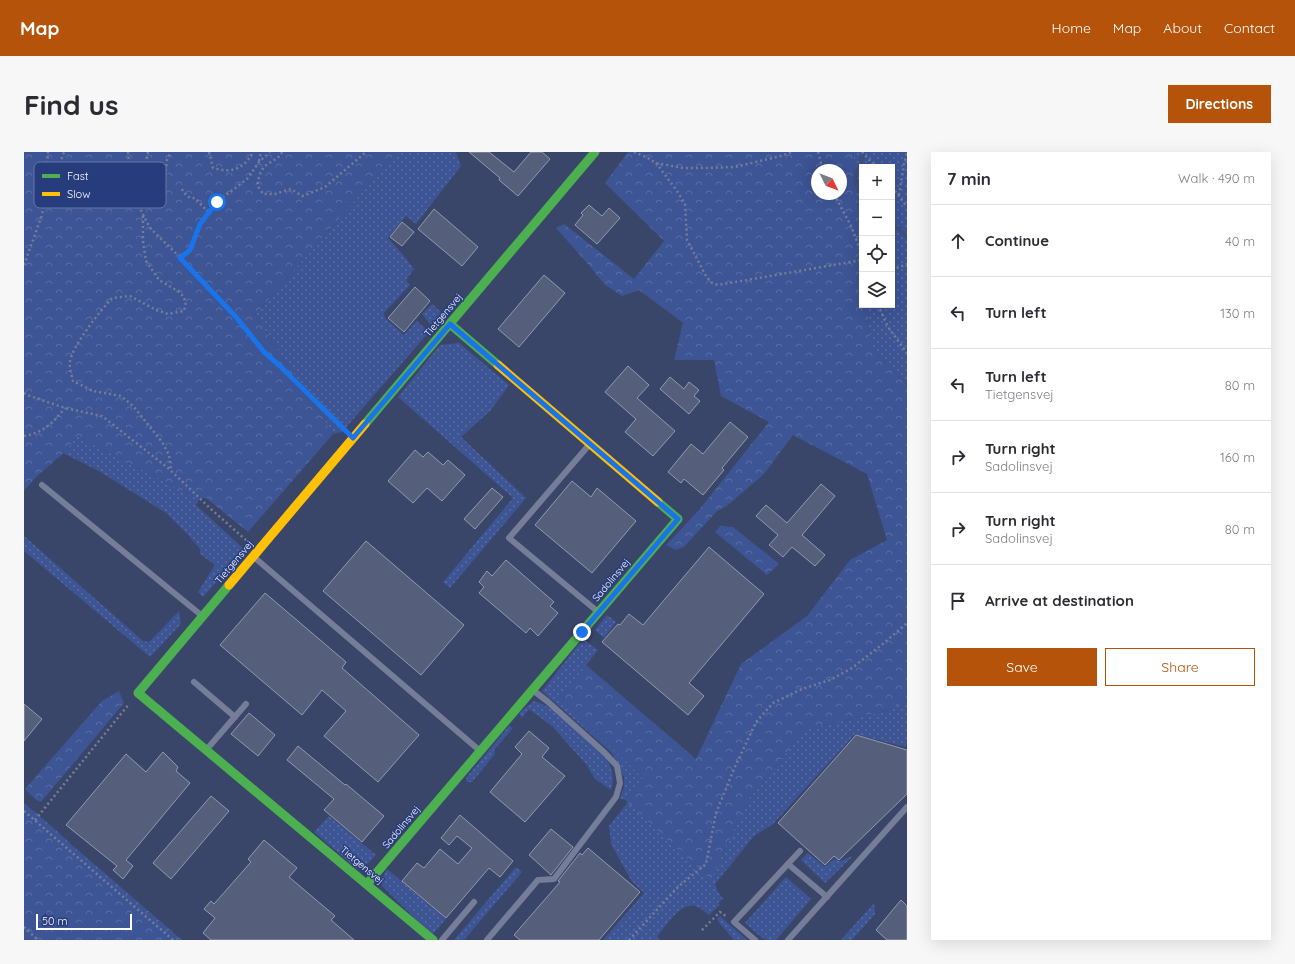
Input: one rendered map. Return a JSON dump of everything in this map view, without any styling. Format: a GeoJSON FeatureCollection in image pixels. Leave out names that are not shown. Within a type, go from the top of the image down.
{"type":"FeatureCollection","features":[{"type":"Feature","properties":{"kind":"street","name":"Tietgensvej"},"geometry":{"type":"LineString","coordinates":[[433,940],[138,693],[595,152]]}},
{"type":"Feature","properties":{"kind":"street","name":"Sadolinsvej"},"geometry":{"type":"LineString","coordinates":[[367,884],[678,519],[450,324]]}},
{"type":"Feature","properties":{"kind":"lane"},"geometry":{"type":"LineString","coordinates":[[590,444],[509,538],[598,612]]}},
{"type":"Feature","properties":{"kind":"lane"},"geometry":{"type":"LineString","coordinates":[[42,485],[202,616]]}},
{"type":"Feature","properties":{"kind":"lane"},"geometry":{"type":"LineString","coordinates":[[256,554],[480,751]]}},
{"type":"Feature","properties":{"kind":"lane"},"geometry":{"type":"LineString","coordinates":[[194,682],[236,716]]}},
{"type":"Feature","properties":{"kind":"lane"},"geometry":{"type":"LineString","coordinates":[[487,940],[538,880],[554,879],[616,797],[620,783],[617,766],[605,753],[547,701],[532,690]]}},
{"type":"Feature","properties":{"kind":"lane"},"geometry":{"type":"LineString","coordinates":[[206,750],[246,704]]}},
{"type":"Feature","properties":{"kind":"lane"},"geometry":{"type":"LineString","coordinates":[[788,940],[907,807]]}},
{"type":"Feature","properties":{"kind":"lane"},"geometry":{"type":"LineString","coordinates":[[754,940],[734,922],[800,851]]}},
{"type":"Feature","properties":{"kind":"lane"},"geometry":{"type":"LineString","coordinates":[[788,864],[827,897]]}},
{"type":"Feature","properties":{"kind":"lane"},"geometry":{"type":"LineString","coordinates":[[442,940],[474,902]]}},
{"type":"Feature","properties":{"kind":"path"},"geometry":{"type":"LineString","coordinates":[[60,162],[64,152]]}},
{"type":"Feature","properties":{"kind":"path"},"geometry":{"type":"LineString","coordinates":[[128,152],[129,162]]}},
{"type":"Feature","properties":{"kind":"path"},"geometry":{"type":"LineString","coordinates":[[147,162],[148,152]]}},
{"type":"Feature","properties":{"kind":"path"},"geometry":{"type":"LineString","coordinates":[[166,169],[167,160],[171,152]]}},
{"type":"Feature","properties":{"kind":"path"},"geometry":{"type":"LineString","coordinates":[[209,152],[214,168],[223,170],[236,169],[245,164],[253,152]]}},
{"type":"Feature","properties":{"kind":"path"},"geometry":{"type":"LineString","coordinates":[[259,162],[261,152]]}},
{"type":"Feature","properties":{"kind":"path"},"geometry":{"type":"LineString","coordinates":[[180,258],[190,250],[200,224],[217,202],[247,179],[259,162],[270,152]]}},
{"type":"Feature","properties":{"kind":"path"},"geometry":{"type":"LineString","coordinates":[[282,152],[280,157],[265,166],[260,175],[258,187],[264,194],[275,194],[291,189],[302,196],[325,187],[366,152]]}},
{"type":"Feature","properties":{"kind":"path"},"geometry":{"type":"LineString","coordinates":[[634,152],[646,157],[656,164],[685,204],[687,240],[706,276],[712,283],[718,285],[859,261]]}},
{"type":"Feature","properties":{"kind":"path"},"geometry":{"type":"LineString","coordinates":[[656,164],[683,168],[735,166],[781,156],[792,152]]}},
{"type":"Feature","properties":{"kind":"path"},"geometry":{"type":"LineString","coordinates":[[818,152],[821,164]]}},
{"type":"Feature","properties":{"kind":"path"},"geometry":{"type":"LineString","coordinates":[[862,152],[873,164]]}},
{"type":"Feature","properties":{"kind":"path"},"geometry":{"type":"LineString","coordinates":[[898,195],[907,154]]}},
{"type":"Feature","properties":{"kind":"path"},"geometry":{"type":"LineString","coordinates":[[182,189],[183,192],[190,198],[195,198],[209,213]]}},
{"type":"Feature","properties":{"kind":"path"},"geometry":{"type":"LineString","coordinates":[[895,191],[907,207]]}},
{"type":"Feature","properties":{"kind":"path"},"geometry":{"type":"LineString","coordinates":[[837,200],[851,226],[859,246]]}},
{"type":"Feature","properties":{"kind":"path"},"geometry":{"type":"LineString","coordinates":[[24,265],[43,208]]}},
{"type":"Feature","properties":{"kind":"path"},"geometry":{"type":"LineString","coordinates":[[139,208],[150,228],[237,318],[264,352],[353,438]]}},
{"type":"Feature","properties":{"kind":"path"},"geometry":{"type":"LineString","coordinates":[[143,216],[143,241],[146,261],[159,280],[181,293],[186,302],[184,311],[168,314],[156,310],[130,296],[112,298],[99,312],[78,344],[69,362],[73,381],[93,391],[121,396],[134,407],[162,442],[169,455],[171,470]]}},
{"type":"Feature","properties":{"kind":"path"},"geometry":{"type":"LineString","coordinates":[[895,269],[907,264]]}},
{"type":"Feature","properties":{"kind":"path"},"geometry":{"type":"LineString","coordinates":[[879,308],[888,327],[907,353]]}},
{"type":"Feature","properties":{"kind":"path"},"geometry":{"type":"LineString","coordinates":[[24,393],[65,408],[102,416],[168,468],[256,554]]}},
{"type":"Feature","properties":{"kind":"path"},"geometry":{"type":"LineString","coordinates":[[24,436],[36,434],[54,422],[65,408]]}},
{"type":"Feature","properties":{"kind":"path"},"geometry":{"type":"LineString","coordinates":[[629,940],[679,886],[706,864],[716,813],[734,769],[756,722],[773,703],[802,689],[830,680],[852,668],[907,623]]}},
{"type":"Feature","properties":{"kind":"path"},"geometry":{"type":"LineString","coordinates":[[35,820],[138,693]]}},
{"type":"Feature","properties":{"kind":"path"},"geometry":{"type":"LineString","coordinates":[[24,811],[173,940]]}},
{"type":"Feature","properties":{"kind":"path"},"geometry":{"type":"LineString","coordinates":[[702,930],[720,912],[734,922]]}},
{"type":"Feature","properties":{"kind":"path"},"geometry":{"type":"LineString","coordinates":[[24,926],[38,940]]}},
{"type":"Feature","properties":{"kind":"green space"},"geometry":{"type":"Polygon","coordinates":[[[24,152],[397,152],[255,315],[333,434],[248,532],[206,498],[199,499],[77,436],[67,450],[35,478],[24,491],[24,152]]]}},
{"type":"Feature","properties":{"kind":"green space"},"geometry":{"type":"Polygon","coordinates":[[[397,152],[456,152],[461,166],[416,224],[406,216],[388,238],[414,269],[406,280],[410,285],[384,313],[385,318],[404,335],[417,321],[429,332],[342,432],[333,434],[255,315],[397,152]]]}},
{"type":"Feature","properties":{"kind":"green space"},"geometry":{"type":"Polygon","coordinates":[[[628,152],[853,152],[859,217],[859,308],[867,308],[871,348],[907,385],[907,699],[893,709],[805,730],[747,801],[711,880],[625,800],[643,778],[561,698],[586,665],[696,759],[741,664],[807,616],[850,560],[887,540],[867,474],[793,435],[764,474],[728,505],[717,511],[684,547],[676,550],[666,545],[699,510],[769,422],[721,396],[714,360],[674,360],[683,323],[639,290],[622,296],[604,284],[556,228],[564,224],[634,279],[664,241],[605,183],[628,152]]]}},
{"type":"Feature","properties":{"kind":"green space"},"geometry":{"type":"Polygon","coordinates":[[[853,152],[907,152],[907,385],[871,348],[867,308],[895,308],[895,164],[859,164],[859,217],[853,152]]]}},
{"type":"Feature","properties":{"kind":"green space"},"geometry":{"type":"Polygon","coordinates":[[[432,304],[444,315],[432,327],[422,314],[432,304]]]}},
{"type":"Feature","properties":{"kind":"green space"},"geometry":{"type":"Polygon","coordinates":[[[459,343],[509,385],[491,410],[461,437],[526,498],[450,588],[443,582],[513,498],[398,397],[440,345],[459,343]]]}},
{"type":"Feature","properties":{"kind":"green space"},"geometry":{"type":"Polygon","coordinates":[[[77,436],[199,499],[196,505],[245,550],[203,597],[198,592],[215,565],[200,554],[200,549],[166,513],[99,471],[63,453],[77,436]]]}},
{"type":"Feature","properties":{"kind":"green space"},"geometry":{"type":"Polygon","coordinates":[[[720,526],[733,527],[779,564],[767,575],[715,532],[720,526]]]}},
{"type":"Feature","properties":{"kind":"green space"},"geometry":{"type":"Polygon","coordinates":[[[24,536],[143,641],[149,642],[179,611],[181,624],[150,657],[24,551],[24,536]]]}},
{"type":"Feature","properties":{"kind":"green space"},"geometry":{"type":"Polygon","coordinates":[[[607,615],[616,622],[604,638],[595,630],[607,615]]]}},
{"type":"Feature","properties":{"kind":"green space"},"geometry":{"type":"Polygon","coordinates":[[[583,639],[598,650],[561,698],[643,778],[625,800],[620,798],[624,787],[624,777],[612,753],[542,691],[583,639]]]}},
{"type":"Feature","properties":{"kind":"green space"},"geometry":{"type":"Polygon","coordinates":[[[119,691],[124,703],[41,802],[36,800],[25,789],[102,701],[119,691]]]}},
{"type":"Feature","properties":{"kind":"green space"},"geometry":{"type":"Polygon","coordinates":[[[907,699],[907,744],[905,747],[855,734],[773,824],[754,836],[715,884],[723,899],[718,903],[720,905],[709,915],[698,907],[686,907],[680,910],[657,937],[660,940],[603,940],[644,893],[631,880],[611,844],[609,826],[628,802],[711,879],[747,801],[805,730],[893,709],[907,699]]]}},
{"type":"Feature","properties":{"kind":"green space"},"geometry":{"type":"Polygon","coordinates":[[[534,701],[543,704],[562,717],[606,757],[612,773],[613,781],[611,790],[595,779],[586,764],[552,726],[529,709],[522,718],[519,713],[534,701]]]}},
{"type":"Feature","properties":{"kind":"green space"},"geometry":{"type":"Polygon","coordinates":[[[509,726],[513,728],[494,750],[495,754],[472,782],[467,782],[466,778],[509,726]]]}},
{"type":"Feature","properties":{"kind":"green space"},"geometry":{"type":"Polygon","coordinates":[[[24,803],[47,822],[182,940],[24,940],[24,803]]]}},
{"type":"Feature","properties":{"kind":"green space"},"geometry":{"type":"Polygon","coordinates":[[[329,816],[376,855],[370,862],[356,868],[314,832],[329,816]]]}},
{"type":"Feature","properties":{"kind":"green space"},"geometry":{"type":"Polygon","coordinates":[[[808,853],[825,867],[834,859],[840,861],[853,856],[825,883],[801,860],[808,853]]]}},
{"type":"Feature","properties":{"kind":"green space"},"geometry":{"type":"Polygon","coordinates":[[[516,867],[522,872],[464,940],[454,940],[516,867]]]}},
{"type":"Feature","properties":{"kind":"green space"},"geometry":{"type":"Polygon","coordinates":[[[387,869],[446,919],[432,935],[383,887],[381,881],[387,869]]]}},
{"type":"Feature","properties":{"kind":"green space"},"geometry":{"type":"Polygon","coordinates":[[[786,877],[811,899],[776,940],[765,940],[745,923],[786,877]]]}},
{"type":"Feature","properties":{"kind":"green space"},"geometry":{"type":"Polygon","coordinates":[[[874,903],[875,914],[852,940],[841,940],[874,903]]]}},
{"type":"Feature","properties":{"kind":"green space"},"geometry":{"type":"Polygon","coordinates":[[[720,916],[747,940],[734,940],[717,920],[720,916]]]}},
{"type":"Feature","properties":{"kind":"building"},"geometry":{"type":"Polygon","coordinates":[[[469,152],[489,152],[514,172],[531,152],[542,152],[550,159],[518,196],[499,180],[500,178],[469,152]]]}},
{"type":"Feature","properties":{"kind":"building"},"geometry":{"type":"Polygon","coordinates":[[[589,205],[602,216],[609,208],[620,218],[597,244],[575,225],[583,215],[581,213],[589,205]]]}},
{"type":"Feature","properties":{"kind":"building"},"geometry":{"type":"Polygon","coordinates":[[[434,209],[478,247],[462,266],[418,229],[434,209]]]}},
{"type":"Feature","properties":{"kind":"building"},"geometry":{"type":"Polygon","coordinates":[[[402,222],[414,232],[402,246],[390,237],[402,222]]]}},
{"type":"Feature","properties":{"kind":"building"},"geometry":{"type":"Polygon","coordinates":[[[544,275],[565,293],[519,347],[498,329],[544,275]]]}},
{"type":"Feature","properties":{"kind":"building"},"geometry":{"type":"Polygon","coordinates":[[[415,287],[430,301],[404,332],[388,318],[415,287]]]}},
{"type":"Feature","properties":{"kind":"building"},"geometry":{"type":"Polygon","coordinates":[[[628,366],[649,385],[637,398],[675,431],[653,456],[625,432],[636,419],[605,392],[628,366]]]}},
{"type":"Feature","properties":{"kind":"building"},"geometry":{"type":"Polygon","coordinates":[[[670,377],[684,389],[689,382],[699,390],[694,396],[700,401],[689,414],[660,389],[670,377]]]}},
{"type":"Feature","properties":{"kind":"building"},"geometry":{"type":"Polygon","coordinates":[[[730,422],[748,437],[722,468],[724,470],[703,495],[684,479],[681,483],[668,472],[691,444],[703,454],[730,422]]]}},
{"type":"Feature","properties":{"kind":"building"},"geometry":{"type":"Polygon","coordinates":[[[415,450],[423,457],[428,452],[443,465],[448,460],[465,475],[442,501],[427,488],[413,503],[388,481],[415,450]]]}},
{"type":"Feature","properties":{"kind":"building"},"geometry":{"type":"Polygon","coordinates":[[[572,481],[591,497],[597,488],[636,521],[592,573],[535,525],[572,481]]]}},
{"type":"Feature","properties":{"kind":"building"},"geometry":{"type":"Polygon","coordinates":[[[821,484],[835,496],[802,535],[825,555],[815,566],[792,547],[783,557],[769,545],[778,535],[756,516],[766,505],[787,523],[821,484]]]}},
{"type":"Feature","properties":{"kind":"building"},"geometry":{"type":"Polygon","coordinates":[[[492,488],[503,497],[475,529],[464,519],[492,488]]]}},
{"type":"Feature","properties":{"kind":"building"},"geometry":{"type":"Polygon","coordinates":[[[366,541],[464,625],[421,675],[323,591],[366,541]]]}},
{"type":"Feature","properties":{"kind":"building"},"geometry":{"type":"Polygon","coordinates":[[[709,547],[764,594],[689,683],[704,696],[688,715],[602,642],[629,614],[643,625],[709,547]]]}},
{"type":"Feature","properties":{"kind":"building"},"geometry":{"type":"Polygon","coordinates":[[[506,560],[554,602],[550,606],[558,613],[538,636],[530,628],[526,633],[479,593],[484,587],[479,582],[487,571],[492,576],[506,560]]]}},
{"type":"Feature","properties":{"kind":"building"},"geometry":{"type":"Polygon","coordinates":[[[265,593],[346,662],[342,668],[419,735],[378,782],[324,736],[346,711],[322,690],[302,715],[220,645],[265,593]]]}},
{"type":"Feature","properties":{"kind":"building"},"geometry":{"type":"Polygon","coordinates":[[[24,704],[42,719],[24,741],[24,704]]]}},
{"type":"Feature","properties":{"kind":"building"},"geometry":{"type":"Polygon","coordinates":[[[249,713],[275,735],[258,756],[231,734],[249,713]]]}},
{"type":"Feature","properties":{"kind":"building"},"geometry":{"type":"Polygon","coordinates":[[[529,731],[549,748],[542,757],[565,776],[525,822],[490,792],[522,754],[515,747],[529,731]]]}},
{"type":"Feature","properties":{"kind":"building"},"geometry":{"type":"Polygon","coordinates":[[[856,735],[907,750],[907,794],[839,860],[834,856],[825,865],[778,823],[856,735]]]}},
{"type":"Feature","properties":{"kind":"building"},"geometry":{"type":"Polygon","coordinates":[[[298,746],[384,816],[362,842],[324,810],[334,799],[287,760],[298,746]]]}},
{"type":"Feature","properties":{"kind":"building"},"geometry":{"type":"Polygon","coordinates":[[[163,752],[178,767],[176,771],[190,783],[126,860],[133,866],[123,879],[113,870],[117,866],[66,825],[126,754],[146,772],[163,752]]]}},
{"type":"Feature","properties":{"kind":"building"},"geometry":{"type":"Polygon","coordinates":[[[211,796],[229,811],[171,879],[153,863],[211,796]]]}},
{"type":"Feature","properties":{"kind":"building"},"geometry":{"type":"Polygon","coordinates":[[[460,815],[513,861],[500,877],[489,868],[446,918],[402,881],[417,863],[424,868],[440,849],[458,864],[472,848],[457,836],[449,845],[441,838],[460,815]]]}},
{"type":"Feature","properties":{"kind":"building"},"geometry":{"type":"Polygon","coordinates":[[[551,829],[573,847],[551,875],[529,855],[551,829]]]}},
{"type":"Feature","properties":{"kind":"building"},"geometry":{"type":"Polygon","coordinates":[[[264,840],[297,868],[289,877],[335,916],[331,920],[354,940],[211,940],[203,933],[215,918],[204,909],[211,901],[214,904],[251,862],[248,859],[264,840]]]}},
{"type":"Feature","properties":{"kind":"building"},"geometry":{"type":"Polygon","coordinates":[[[588,848],[640,892],[599,940],[520,940],[514,935],[560,882],[558,881],[580,853],[582,855],[588,848]]]}},
{"type":"Feature","properties":{"kind":"building"},"geometry":{"type":"Polygon","coordinates":[[[901,900],[907,906],[907,940],[887,940],[876,930],[901,900]]]}},
{"type":"Feature","properties":{"kind":"waterway"},"geometry":{"type":"LineString","coordinates":[[860,164],[864,152]]}},
{"type":"Feature","properties":{"kind":"waterway"},"geometry":{"type":"LineString","coordinates":[[859,168],[855,180],[859,190]]}},
{"type":"Feature","properties":{"kind":"waterway"},"geometry":{"type":"LineString","coordinates":[[895,227],[907,237]]}},
{"type":"Feature","properties":{"kind":"traffic: fast"},"geometry":{"type":"LineString","coordinates":[[365,424],[595,152]]}},
{"type":"Feature","properties":{"kind":"traffic: fast"},"geometry":{"type":"LineString","coordinates":[[450,324],[498,365]]}},
{"type":"Feature","properties":{"kind":"traffic: fast"},"geometry":{"type":"LineString","coordinates":[[367,884],[678,519],[658,502]]}},
{"type":"Feature","properties":{"kind":"traffic: fast"},"geometry":{"type":"LineString","coordinates":[[229,585],[138,693],[433,940]]}},
{"type":"Feature","properties":{"kind":"traffic: slow"},"geometry":{"type":"LineString","coordinates":[[498,365],[658,502]]}},
{"type":"Feature","properties":{"kind":"traffic: slow"},"geometry":{"type":"LineString","coordinates":[[229,585],[365,424]]}},
{"type":"Feature","properties":{"kind":"route"},"geometry":{"type":"LineString","coordinates":[[217,202],[200,224],[190,250],[180,258],[237,318],[264,352],[353,438],[450,324],[678,519],[582,632]]}}]}
